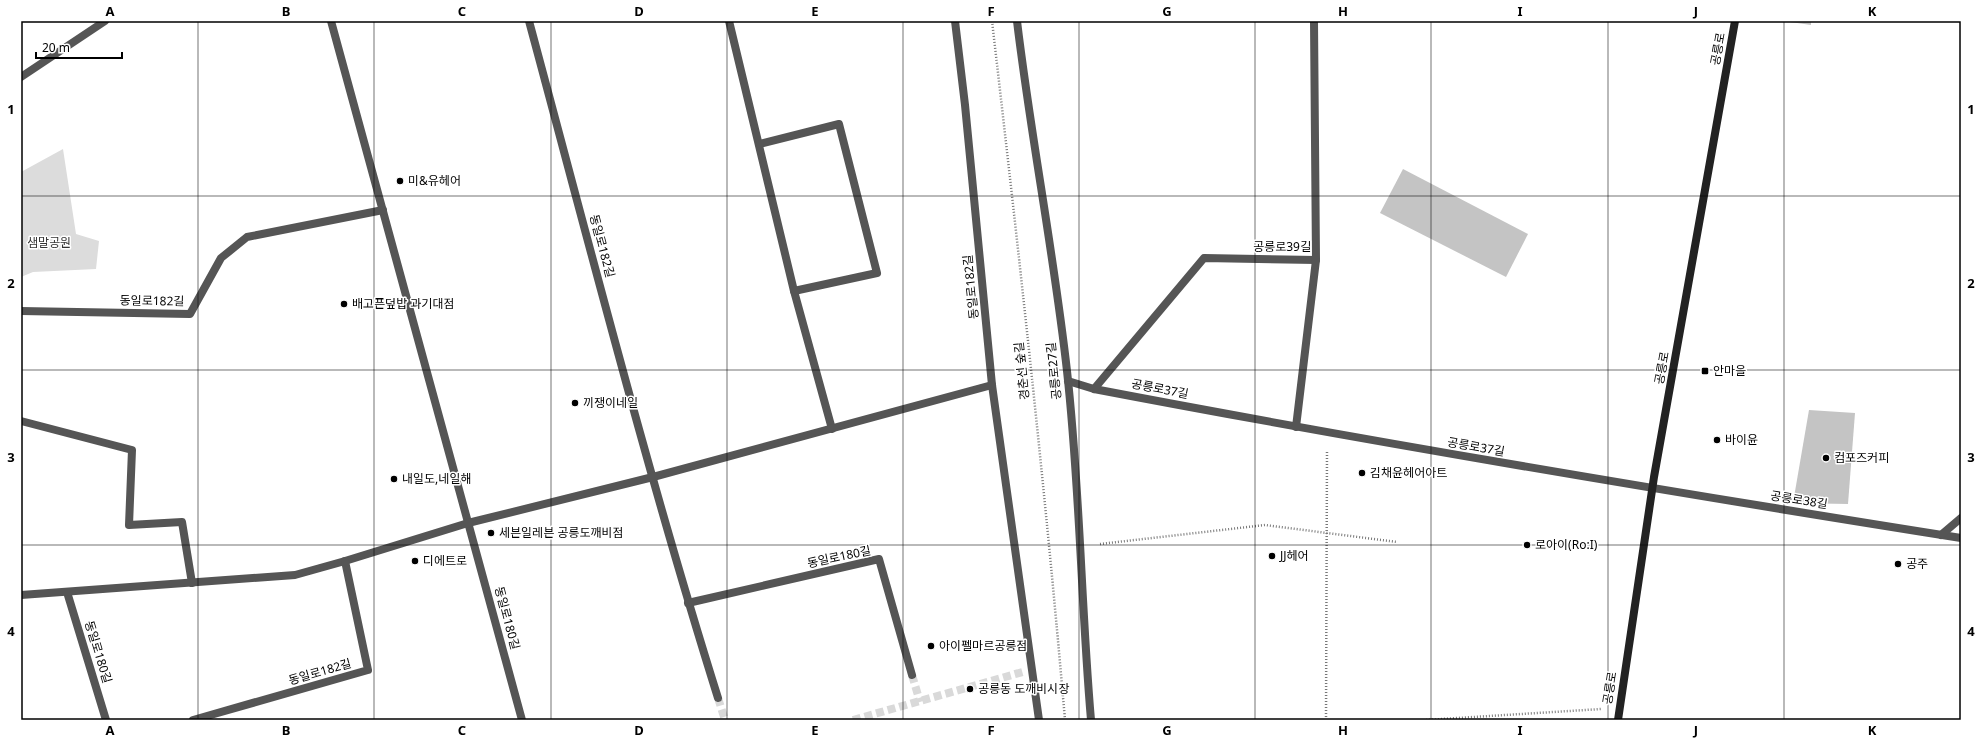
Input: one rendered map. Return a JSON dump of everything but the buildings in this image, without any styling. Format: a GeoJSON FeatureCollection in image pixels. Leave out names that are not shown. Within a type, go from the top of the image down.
{"type":"FeatureCollection","features":[{"type":"Feature","properties":{"kind":"street"},"geometry":{"type":"LineString","coordinates":[[21,77],[105,21]]}},
{"type":"Feature","properties":{"kind":"street"},"geometry":{"type":"LineString","coordinates":[[331,21],[468,523]]}},
{"type":"Feature","properties":{"kind":"street","name":"동일로182길"},"geometry":{"type":"LineString","coordinates":[[529,21],[653,477]]}},
{"type":"Feature","properties":{"kind":"street"},"geometry":{"type":"LineString","coordinates":[[729,21],[760,144],[794,291],[832,429]]}},
{"type":"Feature","properties":{"kind":"street","name":"동일로182길"},"geometry":{"type":"LineString","coordinates":[[954,21],[965,105],[992,385]]}},
{"type":"Feature","properties":{"kind":"street","name":"공릉로27길"},"geometry":{"type":"LineString","coordinates":[[1017,21],[1023,74],[1051,252],[1068,381],[1076,498],[1081,546],[1084,645],[1091,720]]}},
{"type":"Feature","properties":{"kind":"street","name":"공릉로39길"},"geometry":{"type":"LineString","coordinates":[[1094,389],[1204,258],[1316,260],[1314,21]]}},
{"type":"Feature","properties":{"kind":"street","name":"공릉로"},"geometry":{"type":"LineString","coordinates":[[1618,720],[1652,489],[1736,21]]}},
{"type":"Feature","properties":{"kind":"street"},"geometry":{"type":"LineString","coordinates":[[760,144],[839,124],[877,273],[794,291]]}},
{"type":"Feature","properties":{"kind":"street","name":"동일로182길"},"geometry":{"type":"LineString","coordinates":[[21,311],[190,314],[220,258],[247,237],[382,210]]}},
{"type":"Feature","properties":{"kind":"street"},"geometry":{"type":"LineString","coordinates":[[1296,427],[1316,260]]}},
{"type":"Feature","properties":{"kind":"street","name":"공릉로37길"},"geometry":{"type":"LineString","coordinates":[[1068,381],[1094,389],[1327,433],[1652,489]]}},
{"type":"Feature","properties":{"kind":"street"},"geometry":{"type":"LineString","coordinates":[[21,595],[295,575],[468,523],[653,477],[992,385],[1029,670],[1039,720]]}},
{"type":"Feature","properties":{"kind":"street"},"geometry":{"type":"LineString","coordinates":[[21,421],[132,450],[129,525],[182,522],[192,583]]}},
{"type":"Feature","properties":{"kind":"street"},"geometry":{"type":"LineString","coordinates":[[653,477],[688,603],[718,698]]}},
{"type":"Feature","properties":{"kind":"street","name":"공릉로38길"},"geometry":{"type":"LineString","coordinates":[[1652,489],[1961,538]]}},
{"type":"Feature","properties":{"kind":"street"},"geometry":{"type":"LineString","coordinates":[[1941,535],[1961,518]]}},
{"type":"Feature","properties":{"kind":"street","name":"동일로180길"},"geometry":{"type":"LineString","coordinates":[[468,523],[522,720]]}},
{"type":"Feature","properties":{"kind":"street","name":"동일로180길"},"geometry":{"type":"LineString","coordinates":[[688,603],[878,559],[912,675]]}},
{"type":"Feature","properties":{"kind":"street","name":"동일로182길"},"geometry":{"type":"LineString","coordinates":[[193,720],[368,670],[345,561]]}},
{"type":"Feature","properties":{"kind":"street","name":"동일로180길"},"geometry":{"type":"LineString","coordinates":[[67,592],[106,720]]}},
{"type":"Feature","properties":{"kind":"path","name":"경춘선 숲길"},"geometry":{"type":"LineString","coordinates":[[992,21],[1018,240],[1045,498],[1065,720]]}},
{"type":"Feature","properties":{"kind":"path"},"geometry":{"type":"LineString","coordinates":[[1326,720],[1327,433]]}},
{"type":"Feature","properties":{"kind":"path"},"geometry":{"type":"LineString","coordinates":[[1081,546],[1265,525],[1397,542]]}},
{"type":"Feature","properties":{"kind":"path"},"geometry":{"type":"LineString","coordinates":[[1426,720],[1620,708]]}},
{"type":"Feature","properties":{"kind":"green space","name":"샘말공원"},"geometry":{"type":"Polygon","coordinates":[[[63,149],[76,234],[99,241],[96,269],[33,272],[21,277],[21,172],[63,149]]]}},
{"type":"Feature","properties":{"kind":"tunnel"},"geometry":{"type":"LineString","coordinates":[[853,720],[1026,671]]}},
{"type":"Feature","properties":{"kind":"tunnel"},"geometry":{"type":"LineString","coordinates":[[912,675],[920,702]]}},
{"type":"Feature","properties":{"kind":"tunnel"},"geometry":{"type":"LineString","coordinates":[[718,698],[725,720]]}},
{"type":"Feature","properties":{"kind":"place","name":"미&유헤어"},"geometry":{"type":"Point","coordinates":[400,181]}},
{"type":"Feature","properties":{"kind":"place","name":"배고픈덮밥 과기대점"},"geometry":{"type":"Point","coordinates":[344,304]}},
{"type":"Feature","properties":{"kind":"place","name":"안마을"},"geometry":{"type":"Point","coordinates":[1705,371]}},
{"type":"Feature","properties":{"kind":"place","name":"끼쟁이네일"},"geometry":{"type":"Point","coordinates":[575,403]}},
{"type":"Feature","properties":{"kind":"place","name":"바이윤"},"geometry":{"type":"Point","coordinates":[1717,440]}},
{"type":"Feature","properties":{"kind":"place","name":"컴포즈커피"},"geometry":{"type":"Point","coordinates":[1826,458]}},
{"type":"Feature","properties":{"kind":"place","name":"김채윤헤어아트"},"geometry":{"type":"Point","coordinates":[1362,473]}},
{"type":"Feature","properties":{"kind":"place","name":"내일도,네일해"},"geometry":{"type":"Point","coordinates":[394,479]}},
{"type":"Feature","properties":{"kind":"place","name":"세븐일레븐 공릉도깨비점"},"geometry":{"type":"Point","coordinates":[491,533]}},
{"type":"Feature","properties":{"kind":"place","name":"로아이(Ro:I)"},"geometry":{"type":"Point","coordinates":[1527,545]}},
{"type":"Feature","properties":{"kind":"place","name":"JJ헤어"},"geometry":{"type":"Point","coordinates":[1272,556]}},
{"type":"Feature","properties":{"kind":"place","name":"디에트로"},"geometry":{"type":"Point","coordinates":[415,561]}},
{"type":"Feature","properties":{"kind":"place","name":"공주"},"geometry":{"type":"Point","coordinates":[1898,564]}},
{"type":"Feature","properties":{"kind":"place","name":"아이펠마르공릉점"},"geometry":{"type":"Point","coordinates":[931,646]}},
{"type":"Feature","properties":{"kind":"place","name":"공릉동 도깨비시장"},"geometry":{"type":"Point","coordinates":[970,689]}}]}
